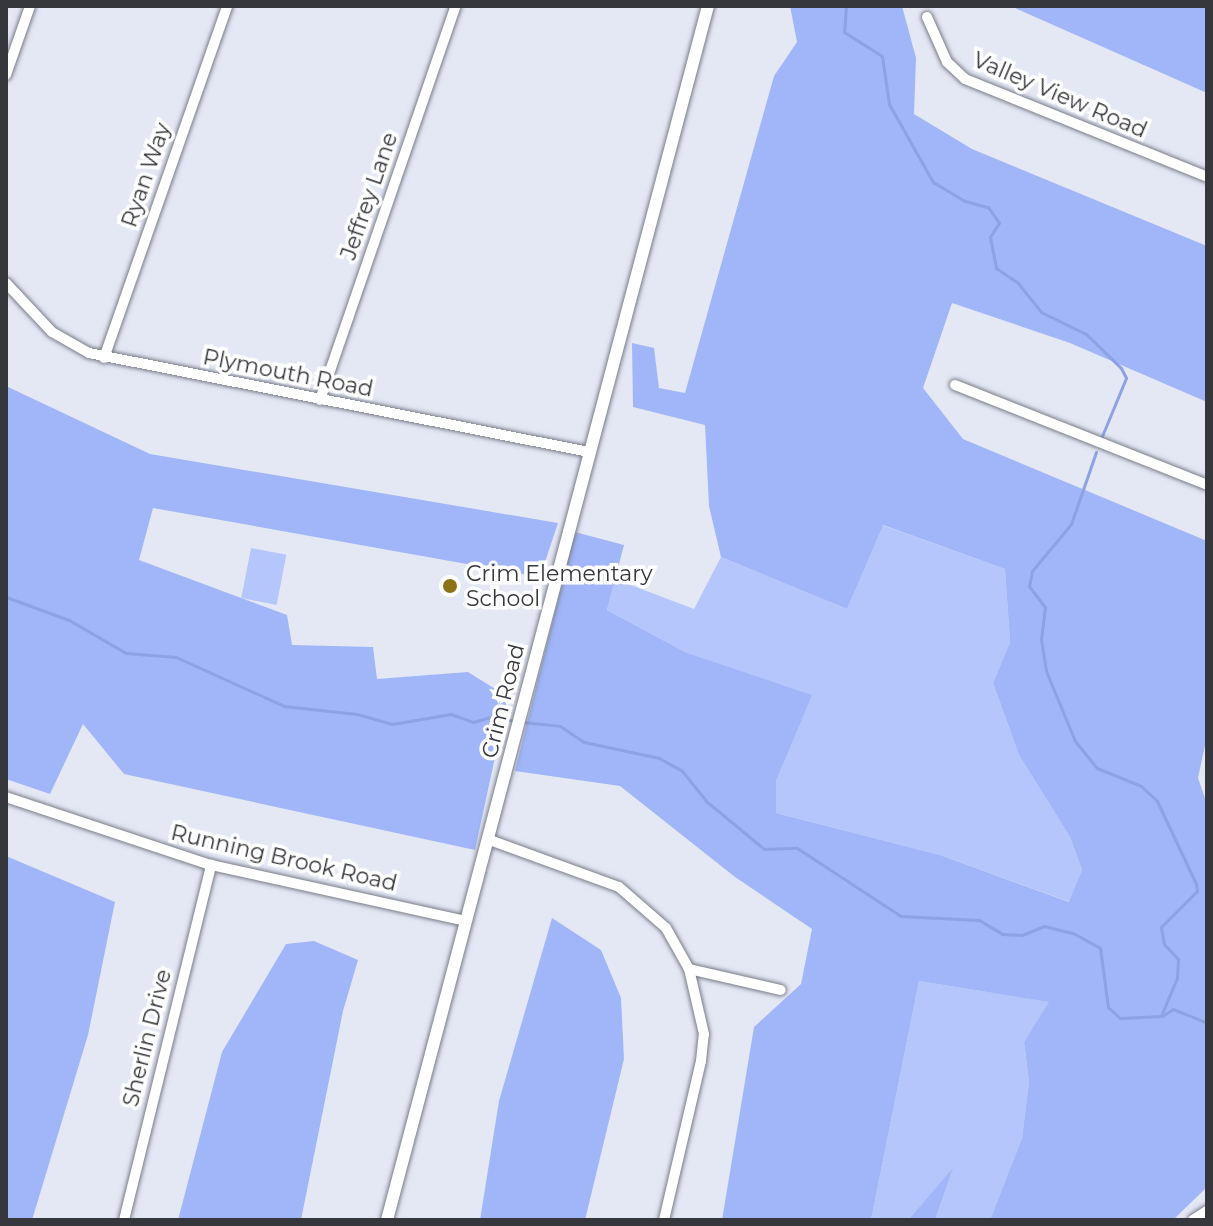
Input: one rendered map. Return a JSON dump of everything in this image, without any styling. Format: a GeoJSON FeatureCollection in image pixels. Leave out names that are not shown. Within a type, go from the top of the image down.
{"type":"FeatureCollection","features":[{"type":"Feature","properties":{"kind":"street"},"geometry":{"type":"LineString","coordinates":[[6,75],[30,6]]}},
{"type":"Feature","properties":{"kind":"street","name":"Ryan Way"},"geometry":{"type":"LineString","coordinates":[[104,358],[227,6]]}},
{"type":"Feature","properties":{"kind":"street","name":"Jeffrey Lane"},"geometry":{"type":"LineString","coordinates":[[320,400],[456,6]]}},
{"type":"Feature","properties":{"kind":"street","name":"Crim Road"},"geometry":{"type":"LineString","coordinates":[[387,1220],[708,6]]}},
{"type":"Feature","properties":{"kind":"street","name":"Valley View Road"},"geometry":{"type":"LineString","coordinates":[[927,17],[947,62],[965,79],[1207,177]]}},
{"type":"Feature","properties":{"kind":"street","name":"Plymouth Road"},"geometry":{"type":"LineString","coordinates":[[6,283],[52,332],[104,358],[589,452]]}},
{"type":"Feature","properties":{"kind":"street"},"geometry":{"type":"LineString","coordinates":[[955,385],[1207,485]]}},
{"type":"Feature","properties":{"kind":"street","name":"Running Brook Road"},"geometry":{"type":"LineString","coordinates":[[6,797],[211,865],[465,921]]}},
{"type":"Feature","properties":{"kind":"street"},"geometry":{"type":"LineString","coordinates":[[487,839],[619,887],[666,928],[689,969],[702,1023],[701,1061],[664,1220]]}},
{"type":"Feature","properties":{"kind":"street","name":"Sherlin Drive"},"geometry":{"type":"LineString","coordinates":[[124,1220],[211,865]]}},
{"type":"Feature","properties":{"kind":"street"},"geometry":{"type":"LineString","coordinates":[[689,969],[781,990]]}},
{"type":"Feature","properties":{"kind":"street"},"geometry":{"type":"LineString","coordinates":[[1193,1220],[1207,1211]]}},
{"type":"Feature","properties":{"kind":"shaded area"},"geometry":{"type":"Polygon","coordinates":[[[790,6],[902,6],[916,58],[914,114],[972,149],[1207,246],[1207,402],[1070,343],[952,303],[923,388],[963,439],[1207,541],[1207,736],[1198,778],[1207,804],[1207,1187],[1173,1220],[990,1220],[1022,1138],[1029,1082],[1024,1042],[1049,1002],[919,981],[871,1220],[722,1220],[754,1027],[801,984],[812,929],[735,877],[620,786],[515,771],[575,532],[624,545],[607,610],[685,652],[812,695],[776,781],[776,813],[940,855],[1069,902],[1082,870],[1070,837],[1019,755],[993,683],[1010,642],[1005,569],[883,525],[847,609],[721,557],[709,506],[705,425],[633,407],[632,343],[654,348],[659,388],[685,393],[774,76],[797,42],[790,6]]]}},
{"type":"Feature","properties":{"kind":"shaded area"},"geometry":{"type":"Polygon","coordinates":[[[1013,6],[1207,6],[1207,93],[1015,8],[1013,6]]]}},
{"type":"Feature","properties":{"kind":"shaded area"},"geometry":{"type":"Polygon","coordinates":[[[6,386],[150,454],[558,523],[540,577],[153,508],[139,560],[287,615],[292,645],[373,647],[377,679],[468,672],[508,697],[475,850],[124,774],[83,724],[50,794],[6,779],[6,386]]]}},
{"type":"Feature","properties":{"kind":"shaded area"},"geometry":{"type":"Polygon","coordinates":[[[882,525],[1005,569],[1010,642],[993,683],[1019,755],[1070,837],[1082,870],[1070,902],[940,855],[776,813],[776,781],[811,695],[685,652],[607,610],[615,579],[694,609],[721,557],[847,609],[882,525]]]}},
{"type":"Feature","properties":{"kind":"shaded area"},"geometry":{"type":"Polygon","coordinates":[[[251,548],[286,555],[277,605],[241,598],[251,548]]]}},
{"type":"Feature","properties":{"kind":"shaded area"},"geometry":{"type":"Polygon","coordinates":[[[6,856],[115,902],[88,1035],[32,1220],[6,1220],[6,856]]]}},
{"type":"Feature","properties":{"kind":"shaded area"},"geometry":{"type":"Polygon","coordinates":[[[552,918],[601,950],[621,998],[624,1059],[585,1220],[480,1220],[499,1101],[552,918]]]}},
{"type":"Feature","properties":{"kind":"shaded area"},"geometry":{"type":"Polygon","coordinates":[[[314,941],[358,960],[343,1011],[301,1220],[178,1220],[222,1052],[286,944],[314,941]]]}},
{"type":"Feature","properties":{"kind":"shaded area"},"geometry":{"type":"Polygon","coordinates":[[[919,981],[1050,1002],[1024,1042],[1029,1082],[1022,1138],[990,1220],[935,1220],[952,1170],[908,1220],[871,1220],[919,981]]]}},
{"type":"Feature","properties":{"kind":"shaded area"},"geometry":{"type":"Polygon","coordinates":[[[953,1168],[935,1220],[908,1220],[953,1168]]]}},
{"type":"Feature","properties":{"kind":"waterway"},"geometry":{"type":"LineString","coordinates":[[846,6],[844,32],[882,56],[889,104],[933,182],[965,201],[988,207],[999,223],[990,237],[996,268],[1017,282],[1041,312],[1086,334],[1121,368],[1126,378],[1102,436]]}},
{"type":"Feature","properties":{"kind":"waterway"},"geometry":{"type":"LineString","coordinates":[[1096,452],[1071,524],[1032,571],[1029,586],[1045,607],[1041,639],[1046,671],[1075,741],[1097,768],[1141,786],[1157,801],[1196,884],[1197,891],[1161,927],[1164,944],[1178,959],[1177,978],[1162,1014]]}},
{"type":"Feature","properties":{"kind":"waterway"},"geometry":{"type":"LineString","coordinates":[[6,597],[69,620],[126,653],[176,657],[284,706],[357,714],[392,724],[451,714],[473,722],[491,717],[516,721]]}},
{"type":"Feature","properties":{"kind":"waterway"},"geometry":{"type":"LineString","coordinates":[[523,722],[560,726],[584,742],[659,758],[682,771],[706,801],[764,849],[797,848],[901,916],[979,920],[1002,934],[1022,935],[1044,926],[1073,933],[1100,948],[1108,1007],[1120,1018],[1162,1016],[1173,1009],[1207,1023]]}},
{"type":"Feature","properties":{"kind":"place","name":"Crim Elementary School"},"geometry":{"type":"Point","coordinates":[450,586]}}]}
